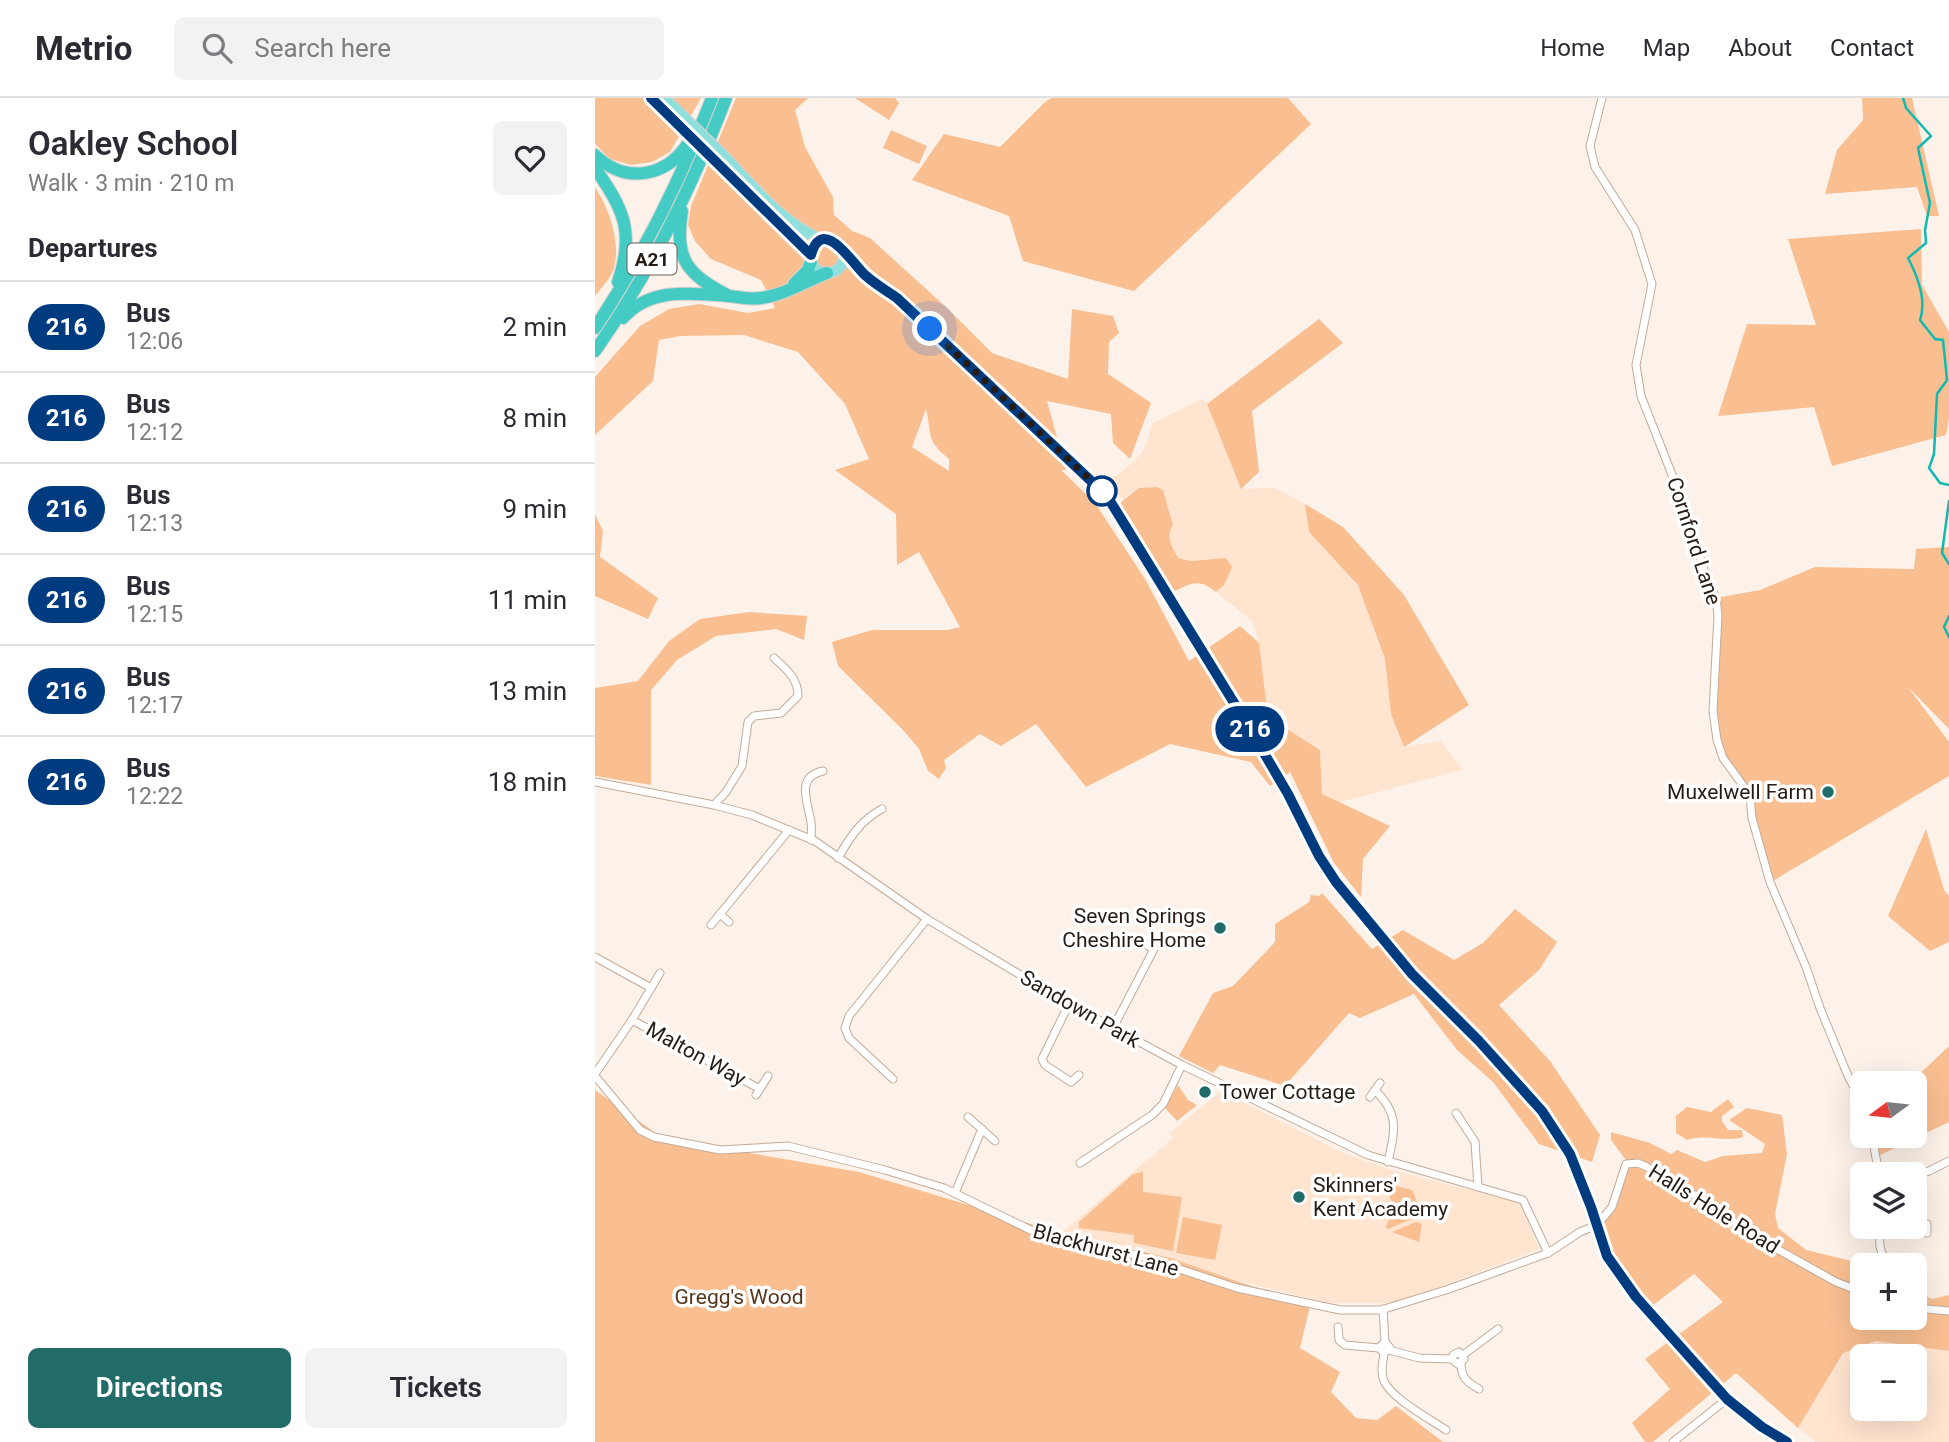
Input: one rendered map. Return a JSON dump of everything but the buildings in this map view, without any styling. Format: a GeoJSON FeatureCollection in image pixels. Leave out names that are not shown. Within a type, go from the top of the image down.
{"type":"FeatureCollection","features":[{"type":"Feature","properties":{"kind":"highway","name":"A21"},"geometry":{"type":"LineString","coordinates":[[609,305],[653,230],[712,98]]}},
{"type":"Feature","properties":{"kind":"highway","name":"A21"},"geometry":{"type":"LineString","coordinates":[[601,331],[646,271],[701,163],[726,98]]}},
{"type":"Feature","properties":{"kind":"highway","name":"A21"},"geometry":{"type":"LineString","coordinates":[[595,155],[605,165],[619,171],[635,174],[653,171],[671,163],[679,155],[703,121]]}},
{"type":"Feature","properties":{"kind":"highway","name":"A21"},"geometry":{"type":"LineString","coordinates":[[595,168],[618,204],[627,233],[626,254],[595,351]]}},
{"type":"Feature","properties":{"kind":"highway","name":"A21"},"geometry":{"type":"LineString","coordinates":[[684,197],[678,240],[684,260],[701,279],[730,296]]}},
{"type":"Feature","properties":{"kind":"highway"},"geometry":{"type":"LineString","coordinates":[[789,289],[808,270],[811,258]]}},
{"type":"Feature","properties":{"kind":"highway","name":"A21"},"geometry":{"type":"LineString","coordinates":[[601,331],[639,304],[656,296],[674,293],[759,299],[832,272]]}},
{"type":"Feature","properties":{"kind":"main road"},"geometry":{"type":"LineString","coordinates":[[651,98],[676,116],[783,215],[799,228],[822,240]]}},
{"type":"Feature","properties":{"kind":"main road"},"geometry":{"type":"LineString","coordinates":[[664,98],[676,116]]}},
{"type":"Feature","properties":{"kind":"main road"},"geometry":{"type":"LineString","coordinates":[[718,156],[811,258],[817,270],[866,276]]}},
{"type":"Feature","properties":{"kind":"main road"},"geometry":{"type":"LineString","coordinates":[[811,258],[814,246],[822,240],[838,243],[866,276],[897,298],[1107,496],[1247,724],[1336,882],[1412,974],[1479,1041],[1542,1111],[1570,1154],[1607,1256],[1636,1297],[1727,1399],[1762,1427],[1787,1442]]}},
{"type":"Feature","properties":{"kind":"main road"},"geometry":{"type":"LineString","coordinates":[[832,272],[843,263],[844,253]]}},
{"type":"Feature","properties":{"kind":"street","name":"Cornford Lane"},"geometry":{"type":"LineString","coordinates":[[1602,98],[1590,146],[1595,167],[1635,230],[1652,284],[1636,365],[1641,396],[1682,500],[1706,576],[1716,598],[1718,615],[1713,711],[1717,740],[1723,758],[1750,795],[1752,818],[1770,882],[1850,1080]]}},
{"type":"Feature","properties":{"kind":"street"},"geometry":{"type":"LineString","coordinates":[[714,805],[726,792],[742,766],[748,722],[754,716],[781,713],[798,696],[798,685],[788,671],[773,658]]}},
{"type":"Feature","properties":{"kind":"street"},"geometry":{"type":"LineString","coordinates":[[781,678],[788,671]]}},
{"type":"Feature","properties":{"kind":"street"},"geometry":{"type":"LineString","coordinates":[[811,840],[811,820],[805,802],[805,789],[815,772],[823,771]]}},
{"type":"Feature","properties":{"kind":"street","name":"Sandown Park"},"geometry":{"type":"LineString","coordinates":[[595,782],[752,815],[811,840],[927,919],[1069,1004],[1182,1065],[1369,1155],[1523,1200],[1548,1253]]}},
{"type":"Feature","properties":{"kind":"street"},"geometry":{"type":"LineString","coordinates":[[838,858],[856,828],[882,809]]}},
{"type":"Feature","properties":{"kind":"street"},"geometry":{"type":"LineString","coordinates":[[711,925],[789,830]]}},
{"type":"Feature","properties":{"kind":"street"},"geometry":{"type":"LineString","coordinates":[[720,914],[729,922]]}},
{"type":"Feature","properties":{"kind":"street"},"geometry":{"type":"LineString","coordinates":[[893,1079],[849,1038],[845,1028],[849,1016],[927,919]]}},
{"type":"Feature","properties":{"kind":"street"},"geometry":{"type":"LineString","coordinates":[[1145,944],[1164,953]]}},
{"type":"Feature","properties":{"kind":"street"},"geometry":{"type":"LineString","coordinates":[[1113,1028],[1154,949]]}},
{"type":"Feature","properties":{"kind":"street","name":"Malton Way"},"geometry":{"type":"LineString","coordinates":[[595,957],[651,988]]}},
{"type":"Feature","properties":{"kind":"street","name":"Malton Way"},"geometry":{"type":"LineString","coordinates":[[595,1075],[660,973]]}},
{"type":"Feature","properties":{"kind":"street"},"geometry":{"type":"LineString","coordinates":[[1069,1004],[1042,1059],[1045,1065],[1071,1082]]}},
{"type":"Feature","properties":{"kind":"street","name":"Malton Way"},"geometry":{"type":"LineString","coordinates":[[632,1020],[758,1092],[768,1076]]}},
{"type":"Feature","properties":{"kind":"street"},"geometry":{"type":"LineString","coordinates":[[1080,1163],[1152,1115],[1163,1104],[1182,1065]]}},
{"type":"Feature","properties":{"kind":"street","name":"Blackhurst Lane"},"geometry":{"type":"LineString","coordinates":[[595,1075],[640,1130],[655,1137],[720,1150],[788,1146],[885,1170],[955,1193],[1047,1238],[1140,1256],[1237,1288],[1340,1310],[1383,1309],[1449,1290],[1548,1253],[1580,1232],[1597,1225]]}},
{"type":"Feature","properties":{"kind":"street"},"geometry":{"type":"LineString","coordinates":[[1069,1092],[1071,1082],[1079,1075]]}},
{"type":"Feature","properties":{"kind":"street"},"geometry":{"type":"LineString","coordinates":[[1375,1090],[1392,1111],[1394,1121],[1395,1131],[1388,1162]]}},
{"type":"Feature","properties":{"kind":"street"},"geometry":{"type":"LineString","coordinates":[[1456,1113],[1475,1142],[1478,1187]]}},
{"type":"Feature","properties":{"kind":"street"},"geometry":{"type":"LineString","coordinates":[[968,1117],[995,1142]]}},
{"type":"Feature","properties":{"kind":"street"},"geometry":{"type":"LineString","coordinates":[[955,1193],[982,1129]]}},
{"type":"Feature","properties":{"kind":"street"},"geometry":{"type":"LineString","coordinates":[[1927,1171],[1949,1161]]}},
{"type":"Feature","properties":{"kind":"street","name":"Halls Hole Road"},"geometry":{"type":"LineString","coordinates":[[1597,1225],[1612,1207],[1626,1164],[1638,1163],[1696,1196],[1759,1239],[1850,1287]]}},
{"type":"Feature","properties":{"kind":"street"},"geometry":{"type":"LineString","coordinates":[[1383,1309],[1383,1380],[1391,1392],[1446,1430]]}},
{"type":"Feature","properties":{"kind":"street"},"geometry":{"type":"LineString","coordinates":[[1927,1309],[1949,1311]]}},
{"type":"Feature","properties":{"kind":"street"},"geometry":{"type":"LineString","coordinates":[[1338,1326],[1339,1340],[1345,1345],[1384,1348],[1419,1358],[1452,1359],[1456,1353],[1462,1359]]}},
{"type":"Feature","properties":{"kind":"street"},"geometry":{"type":"LineString","coordinates":[[1479,1389],[1466,1382],[1461,1371],[1462,1359],[1498,1329]]}},
{"type":"Feature","properties":{"kind":"street"},"geometry":{"type":"LineString","coordinates":[[1673,1442],[1727,1399]]}},
{"type":"Feature","properties":{"kind":"shaded area"},"geometry":{"type":"Polygon","coordinates":[[[1202,399],[1207,404],[1241,489],[1275,488],[1305,504],[1309,532],[1358,585],[1385,659],[1391,714],[1404,747],[1441,741],[1462,770],[1340,802],[1322,794],[1320,750],[1268,717],[1259,643],[1252,621],[1216,592],[1224,585],[1227,558],[1191,561],[1178,558],[1169,539],[1168,532],[1173,524],[1163,490],[1139,488],[1123,499],[1103,482],[1119,474],[1143,451],[1153,423],[1202,399]]]}},
{"type":"Feature","properties":{"kind":"shaded area","name":"Skinners' Kent Academy"},"geometry":{"type":"Polygon","coordinates":[[[1221,1091],[1341,1152],[1388,1169],[1520,1203],[1539,1249],[1397,1303],[1328,1303],[1244,1282],[1128,1247],[1061,1233],[1173,1138],[1170,1133],[1221,1091]]]}},
{"type":"Feature","properties":{"kind":"shaded area"},"geometry":{"type":"Polygon","coordinates":[[[1876,1341],[1898,1344],[1868,1344],[1876,1341]]]}},
{"type":"Feature","properties":{"kind":"shaded area"},"geometry":{"type":"Polygon","coordinates":[[[1927,1348],[1949,1351],[1949,1442],[1816,1442],[1798,1428],[1843,1353],[1850,1350],[1850,1421],[1927,1421],[1927,1348]]]}},
{"type":"Feature","properties":{"kind":"green space"},"geometry":{"type":"Polygon","coordinates":[[[595,98],[701,98],[670,152],[652,162],[631,165],[610,159],[595,144],[595,98]]]}},
{"type":"Feature","properties":{"kind":"green space"},"geometry":{"type":"Polygon","coordinates":[[[736,98],[808,98],[795,110],[805,147],[833,197],[834,215],[852,231],[870,238],[992,353],[1068,379],[1072,309],[1113,316],[1119,333],[1109,342],[1108,374],[1151,403],[1130,459],[1113,443],[1111,414],[1047,401],[1066,470],[1061,470],[1095,503],[1145,579],[1189,661],[1240,626],[1259,643],[1268,717],[1320,750],[1322,794],[1390,826],[1363,859],[1361,897],[1334,863],[1290,772],[1270,786],[1251,762],[1170,744],[1086,787],[1036,724],[1001,746],[980,734],[944,760],[946,768],[939,779],[928,771],[919,749],[904,731],[838,666],[832,642],[872,630],[948,630],[960,627],[919,552],[897,565],[896,514],[835,470],[869,459],[845,404],[798,352],[744,335],[680,336],[659,340],[653,381],[595,435],[595,377],[640,326],[669,309],[699,304],[748,313],[775,308],[761,280],[711,259],[695,241],[688,225],[691,206],[736,98]],[[926,409],[912,447],[949,471],[949,459],[933,441],[926,409]]]}},
{"type":"Feature","properties":{"kind":"green space"},"geometry":{"type":"Polygon","coordinates":[[[855,98],[895,98],[899,103],[889,120],[855,98]]]}},
{"type":"Feature","properties":{"kind":"green space"},"geometry":{"type":"Polygon","coordinates":[[[1052,98],[1288,98],[1311,124],[1134,291],[1023,261],[1009,216],[912,180],[944,134],[1000,147],[1052,98]]]}},
{"type":"Feature","properties":{"kind":"green space"},"geometry":{"type":"Polygon","coordinates":[[[1862,98],[1912,98],[1939,216],[1927,216],[1917,187],[1825,194],[1837,150],[1863,120],[1862,98]]]}},
{"type":"Feature","properties":{"kind":"green space"},"geometry":{"type":"Polygon","coordinates":[[[891,130],[927,146],[919,164],[883,148],[891,130]]]}},
{"type":"Feature","properties":{"kind":"green space"},"geometry":{"type":"Polygon","coordinates":[[[595,187],[609,215],[615,236],[616,258],[613,272],[595,296],[595,187]]]}},
{"type":"Feature","properties":{"kind":"green space"},"geometry":{"type":"Polygon","coordinates":[[[1921,229],[1922,285],[1949,332],[1949,418],[1946,435],[1832,466],[1814,407],[1718,416],[1747,324],[1816,325],[1788,239],[1921,229]]]}},
{"type":"Feature","properties":{"kind":"green space"},"geometry":{"type":"Polygon","coordinates":[[[1319,319],[1343,343],[1252,411],[1259,472],[1241,489],[1207,404],[1319,319]]]}},
{"type":"Feature","properties":{"kind":"green space"},"geometry":{"type":"Polygon","coordinates":[[[1156,487],[1163,490],[1173,525],[1170,542],[1178,558],[1191,561],[1226,558],[1232,567],[1224,585],[1216,592],[1198,583],[1168,594],[1115,507],[1139,488],[1156,487]]]}},
{"type":"Feature","properties":{"kind":"green space"},"geometry":{"type":"Polygon","coordinates":[[[1305,504],[1343,527],[1404,595],[1469,705],[1404,747],[1391,714],[1385,659],[1358,585],[1309,532],[1305,504]]]}},
{"type":"Feature","properties":{"kind":"green space"},"geometry":{"type":"Polygon","coordinates":[[[595,514],[603,531],[600,557],[658,598],[648,619],[595,596],[595,514]]]}},
{"type":"Feature","properties":{"kind":"green space"},"geometry":{"type":"Polygon","coordinates":[[[1949,547],[1949,729],[1908,687],[1949,742],[1949,776],[1771,882],[1752,818],[1750,795],[1723,758],[1713,711],[1716,598],[1760,590],[1815,567],[1914,569],[1916,549],[1949,547]]]}},
{"type":"Feature","properties":{"kind":"green space"},"geometry":{"type":"Polygon","coordinates":[[[749,612],[807,616],[804,640],[776,629],[716,636],[677,660],[651,690],[651,785],[595,776],[595,688],[638,681],[669,641],[700,619],[749,612]]]}},
{"type":"Feature","properties":{"kind":"green space"},"geometry":{"type":"Polygon","coordinates":[[[1926,829],[1944,890],[1949,896],[1949,942],[1930,951],[1888,916],[1926,829]]]}},
{"type":"Feature","properties":{"kind":"green space"},"geometry":{"type":"Polygon","coordinates":[[[1322,893],[1372,949],[1403,930],[1454,960],[1483,943],[1515,909],[1557,942],[1539,970],[1499,1005],[1550,1061],[1600,1135],[1592,1162],[1539,1144],[1493,1082],[1457,1050],[1414,994],[1360,1018],[1349,1013],[1285,1086],[1220,1065],[1213,1073],[1179,1056],[1213,993],[1233,986],[1275,942],[1275,924],[1309,902],[1311,895],[1319,896],[1322,893]]]}},
{"type":"Feature","properties":{"kind":"green space"},"geometry":{"type":"Polygon","coordinates":[[[1949,1046],[1949,1122],[1927,1133],[1927,1071],[1923,1071],[1949,1046]]]}},
{"type":"Feature","properties":{"kind":"green space"},"geometry":{"type":"Polygon","coordinates":[[[1178,1085],[1188,1100],[1197,1105],[1177,1121],[1165,1108],[1178,1085]]]}},
{"type":"Feature","properties":{"kind":"green space","name":"Gregg's Wood"},"geometry":{"type":"Polygon","coordinates":[[[595,1090],[663,1138],[859,1172],[1061,1233],[1170,1258],[1310,1306],[1300,1348],[1340,1372],[1331,1392],[1356,1418],[1377,1420],[1396,1406],[1443,1442],[595,1442],[595,1090]]]}},
{"type":"Feature","properties":{"kind":"green space"},"geometry":{"type":"Polygon","coordinates":[[[1728,1099],[1734,1107],[1722,1116],[1722,1121],[1728,1130],[1742,1130],[1743,1137],[1701,1137],[1687,1140],[1676,1133],[1676,1116],[1687,1107],[1711,1112],[1728,1099]]]}},
{"type":"Feature","properties":{"kind":"green space"},"geometry":{"type":"Polygon","coordinates":[[[1747,1108],[1782,1115],[1787,1154],[1775,1214],[1778,1228],[1806,1250],[1850,1261],[1850,1330],[1927,1330],[1927,1297],[1932,1299],[1949,1295],[1949,1351],[1927,1348],[1927,1344],[1876,1341],[1850,1344],[1850,1350],[1843,1353],[1798,1428],[1736,1373],[1653,1442],[1645,1442],[1632,1423],[1670,1389],[1645,1359],[1723,1302],[1694,1274],[1648,1309],[1618,1269],[1600,1231],[1628,1163],[1611,1140],[1611,1132],[1650,1143],[1671,1154],[1677,1150],[1705,1162],[1723,1156],[1762,1153],[1765,1144],[1729,1120],[1747,1108]]]}},
{"type":"Feature","properties":{"kind":"green space"},"geometry":{"type":"Polygon","coordinates":[[[1876,1148],[1895,1148],[1878,1156],[1876,1148]]]}},
{"type":"Feature","properties":{"kind":"green space"},"geometry":{"type":"Polygon","coordinates":[[[1143,1172],[1143,1192],[1182,1197],[1173,1251],[1134,1243],[1134,1235],[1079,1228],[1079,1222],[1133,1174],[1143,1172]]]}},
{"type":"Feature","properties":{"kind":"green space"},"geometry":{"type":"Polygon","coordinates":[[[1378,1181],[1412,1190],[1417,1204],[1414,1218],[1388,1229],[1386,1227],[1390,1214],[1390,1197],[1378,1181]]]}},
{"type":"Feature","properties":{"kind":"green space"},"geometry":{"type":"Polygon","coordinates":[[[1183,1217],[1222,1225],[1215,1260],[1176,1253],[1183,1217]]]}},
{"type":"Feature","properties":{"kind":"green space"},"geometry":{"type":"Polygon","coordinates":[[[1416,1222],[1422,1224],[1419,1242],[1392,1232],[1416,1222]]]}},
{"type":"Feature","properties":{"kind":"waterway"},"geometry":{"type":"LineString","coordinates":[[1903,98],[1906,108],[1931,136],[1918,148],[1930,203],[1925,230],[1926,243],[1908,258],[1920,289],[1920,320],[1935,339],[1943,340],[1947,380],[1937,394],[1934,454],[1929,468],[1940,483],[1949,485]]}},
{"type":"Feature","properties":{"kind":"waterway"},"geometry":{"type":"LineString","coordinates":[[1949,501],[1942,553],[1949,564]]}},
{"type":"Feature","properties":{"kind":"waterway"},"geometry":{"type":"LineString","coordinates":[[1949,616],[1944,627],[1949,637]]}},
{"type":"Feature","properties":{"kind":"bus line","name":"216"},"geometry":{"type":"LineString","coordinates":[[651,98],[811,255],[814,246],[822,240],[838,243],[866,276],[897,298],[1107,496],[1247,724],[1336,882],[1412,974],[1479,1041],[1542,1111],[1570,1154],[1607,1256],[1636,1297],[1727,1399],[1762,1427],[1787,1442]]}},
{"type":"Feature","properties":{"kind":"place","name":"Muxelwell Farm"},"geometry":{"type":"Point","coordinates":[1828,792]}},
{"type":"Feature","properties":{"kind":"place","name":"Seven Springs Cheshire Home"},"geometry":{"type":"Point","coordinates":[1220,928]}},
{"type":"Feature","properties":{"kind":"place","name":"Tower Cottage"},"geometry":{"type":"Point","coordinates":[1205,1092]}},
{"type":"Feature","properties":{"kind":"place","name":"Skinners' Kent Academy"},"geometry":{"type":"Point","coordinates":[1299,1197]}},
{"type":"Feature","properties":{"kind":"route"},"geometry":{"type":"LineString","coordinates":[[930,329],[1102,491]]}}]}
